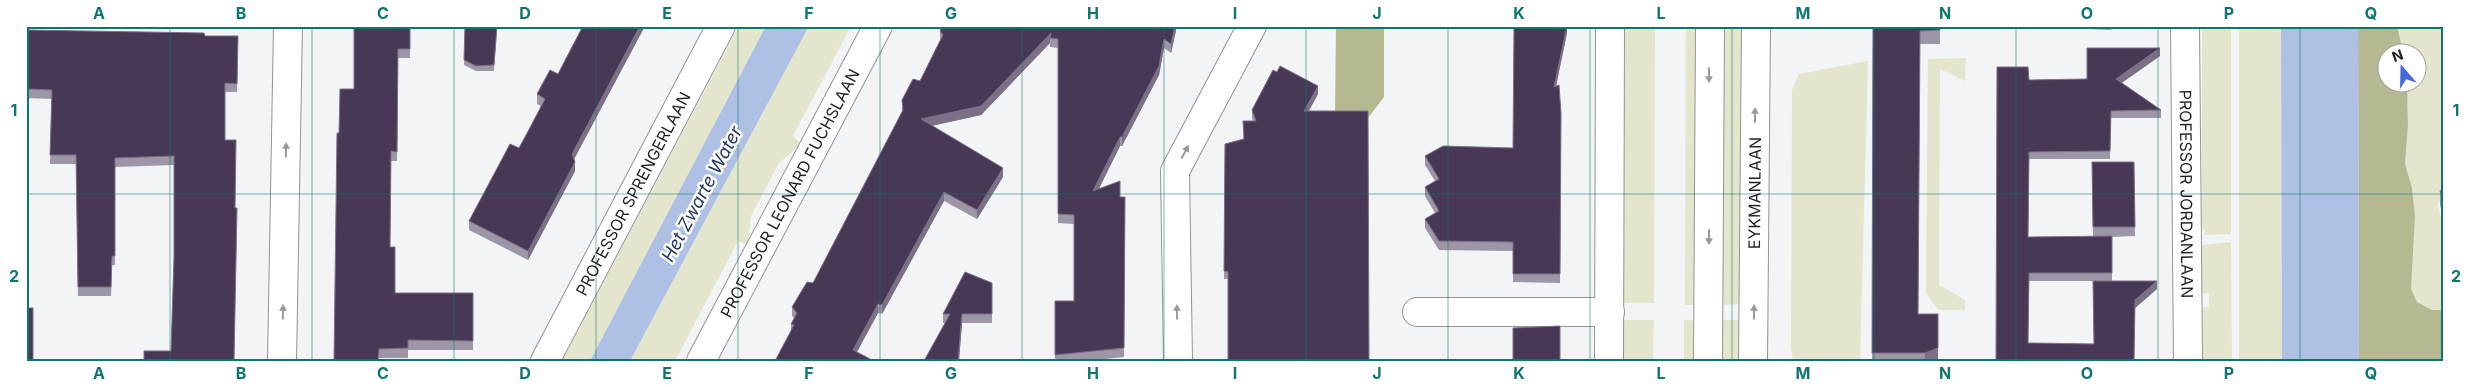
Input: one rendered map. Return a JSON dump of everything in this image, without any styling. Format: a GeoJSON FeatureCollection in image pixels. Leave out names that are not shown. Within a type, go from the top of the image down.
{"type":"FeatureCollection","features":[{"type":"Feature","properties":{"kind":"street"},"geometry":{"type":"LineString","coordinates":[[282,361],[288,26]]}},
{"type":"Feature","properties":{"kind":"street","name":"PROFESSOR SPRENGERLAAN"},"geometry":{"type":"LineString","coordinates":[[545,361],[721,26]]}},
{"type":"Feature","properties":{"kind":"street","name":"PROFESSOR LEONARD FUCHSLAAN"},"geometry":{"type":"LineString","coordinates":[[701,361],[878,26]]}},
{"type":"Feature","properties":{"kind":"street"},"geometry":{"type":"LineString","coordinates":[[1178,361],[1175,171],[1252,26]]}},
{"type":"Feature","properties":{"kind":"street"},"geometry":{"type":"LineString","coordinates":[[1609,361],[1610,26]]}},
{"type":"Feature","properties":{"kind":"street"},"geometry":{"type":"LineString","coordinates":[[1708,361],[1710,26]]}},
{"type":"Feature","properties":{"kind":"street","name":"EYKMANLAAN"},"geometry":{"type":"LineString","coordinates":[[1753,361],[1756,26]]}},
{"type":"Feature","properties":{"kind":"street","name":"PROFESSOR JORDANLAAN"},"geometry":{"type":"LineString","coordinates":[[2185,26],[2188,361]]}},
{"type":"Feature","properties":{"kind":"street"},"geometry":{"type":"LineString","coordinates":[[1417,312],[1610,312]]}},
{"type":"Feature","properties":{"kind":"green space"},"geometry":{"type":"Polygon","coordinates":[[[739,26],[766,26],[590,361],[562,361],[739,26]]]}},
{"type":"Feature","properties":{"kind":"green space"},"geometry":{"type":"Polygon","coordinates":[[[809,26],[851,26],[793,136],[801,144],[779,163],[751,216],[748,242],[746,244],[738,241],[675,361],[630,361],[809,26]]]}},
{"type":"Feature","properties":{"kind":"green space"},"geometry":{"type":"Polygon","coordinates":[[[1336,26],[1384,26],[1384,97],[1368,118],[1335,118],[1336,26]]]}},
{"type":"Feature","properties":{"kind":"green space"},"geometry":{"type":"Polygon","coordinates":[[[1621,26],[1655,26],[1654,303],[1620,303],[1621,26]]]}},
{"type":"Feature","properties":{"kind":"green space"},"geometry":{"type":"Polygon","coordinates":[[[1686,26],[1701,26],[1700,305],[1685,305],[1686,26]]]}},
{"type":"Feature","properties":{"kind":"green space"},"geometry":{"type":"Polygon","coordinates":[[[1718,26],[1744,26],[1743,304],[1717,305],[1718,26]]]}},
{"type":"Feature","properties":{"kind":"green space"},"geometry":{"type":"Polygon","coordinates":[[[2202,26],[2231,26],[2231,234],[2205,235],[2205,230],[2202,230],[2202,26]]]}},
{"type":"Feature","properties":{"kind":"green space"},"geometry":{"type":"Polygon","coordinates":[[[2239,26],[2281,26],[2282,361],[2239,361],[2239,26]]]}},
{"type":"Feature","properties":{"kind":"green space"},"geometry":{"type":"Polygon","coordinates":[[[2358,26],[2397,26],[2401,42],[2378,42],[2378,92],[2407,92],[2408,125],[2405,164],[2412,188],[2415,216],[2411,289],[2417,302],[2432,310],[2444,310],[2444,361],[2359,361],[2358,26]]]}},
{"type":"Feature","properties":{"kind":"green space"},"geometry":{"type":"Polygon","coordinates":[[[2397,26],[2444,26],[2444,201],[2437,203],[2444,227],[2444,248],[2441,249],[2444,260],[2444,310],[2432,310],[2417,302],[2411,289],[2415,216],[2412,188],[2405,164],[2408,125],[2407,92],[2428,92],[2428,42],[2401,42],[2397,26]]]}},
{"type":"Feature","properties":{"kind":"green space"},"geometry":{"type":"Polygon","coordinates":[[[1966,58],[1965,81],[1940,69],[1939,285],[1965,300],[1965,310],[1938,310],[1926,293],[1928,59],[1966,58]]]}},
{"type":"Feature","properties":{"kind":"green space"},"geometry":{"type":"Polygon","coordinates":[[[1868,61],[1860,361],[1793,361],[1791,348],[1792,90],[1799,74],[1868,61]]]}},
{"type":"Feature","properties":{"kind":"green space"},"geometry":{"type":"Polygon","coordinates":[[[2231,242],[2232,361],[2202,361],[2202,308],[2209,307],[2209,293],[2202,294],[2202,245],[2231,242]]]}},
{"type":"Feature","properties":{"kind":"green space"},"geometry":{"type":"Polygon","coordinates":[[[1620,320],[1654,320],[1653,361],[1620,361],[1620,320]]]}},
{"type":"Feature","properties":{"kind":"green space"},"geometry":{"type":"Polygon","coordinates":[[[1684,320],[1700,321],[1700,361],[1684,361],[1684,320]]]}},
{"type":"Feature","properties":{"kind":"green space"},"geometry":{"type":"Polygon","coordinates":[[[1717,320],[1743,320],[1743,361],[1717,361],[1717,320]]]}},
{"type":"Feature","properties":{"kind":"water","name":"Het Zwarte Water"},"geometry":{"type":"Polygon","coordinates":[[[766,26],[809,26],[630,361],[590,361],[766,26]]]}},
{"type":"Feature","properties":{"kind":"water"},"geometry":{"type":"Polygon","coordinates":[[[2281,26],[2358,26],[2359,361],[2282,361],[2281,26]]]}},
{"type":"Feature","properties":{"kind":"building"},"geometry":{"type":"Polygon","coordinates":[[[354,26],[410,26],[410,49],[398,49],[397,152],[391,151],[390,247],[395,247],[395,293],[473,293],[473,341],[408,340],[408,348],[379,349],[378,361],[334,361],[337,133],[339,133],[340,89],[354,89],[354,26]]]}},
{"type":"Feature","properties":{"kind":"building"},"geometry":{"type":"Polygon","coordinates":[[[465,26],[497,26],[494,65],[476,66],[464,60],[465,26]]]}},
{"type":"Feature","properties":{"kind":"building"},"geometry":{"type":"Polygon","coordinates":[[[583,26],[640,26],[572,154],[575,162],[528,251],[469,221],[510,144],[519,148],[545,99],[537,94],[550,70],[558,74],[583,26]]]}},
{"type":"Feature","properties":{"kind":"building"},"geometry":{"type":"Polygon","coordinates":[[[942,26],[1175,26],[1171,44],[1164,39],[1159,66],[1093,191],[1120,181],[1120,197],[1125,197],[1124,348],[1055,355],[1055,301],[1074,301],[1074,215],[1058,214],[1058,39],[1050,38],[1051,33],[981,106],[921,119],[1003,168],[977,210],[944,192],[882,305],[878,304],[853,350],[874,361],[775,361],[794,325],[791,324],[797,313],[792,307],[807,282],[813,283],[903,110],[902,100],[913,79],[920,81],[943,35],[940,31],[942,26]]]}},
{"type":"Feature","properties":{"kind":"building"},"geometry":{"type":"Polygon","coordinates":[[[1514,26],[1567,26],[1554,87],[1559,85],[1561,113],[1560,274],[1513,274],[1513,242],[1439,241],[1425,219],[1439,211],[1425,187],[1439,179],[1425,156],[1443,146],[1513,148],[1514,26]]]}},
{"type":"Feature","properties":{"kind":"building"},"geometry":{"type":"Polygon","coordinates":[[[1873,26],[1940,26],[1940,30],[1920,31],[1918,314],[1938,314],[1938,348],[1925,353],[1872,353],[1873,26]]]}},
{"type":"Feature","properties":{"kind":"building"},"geometry":{"type":"Polygon","coordinates":[[[26,30],[204,33],[205,36],[238,36],[237,84],[225,83],[225,140],[236,140],[235,208],[237,208],[234,361],[144,361],[144,351],[171,351],[174,257],[174,156],[115,158],[115,256],[112,256],[111,287],[78,287],[76,155],[50,155],[52,90],[26,89],[26,30]]]}},
{"type":"Feature","properties":{"kind":"building"},"geometry":{"type":"Polygon","coordinates":[[[2087,48],[2160,48],[2116,79],[2161,110],[2111,111],[2110,151],[2029,152],[2028,237],[2112,236],[2112,273],[2029,273],[2028,343],[2094,344],[2093,281],[2157,281],[2135,300],[2134,361],[1996,361],[1997,67],[2028,67],[2029,80],[2087,79],[2087,48]]]}},
{"type":"Feature","properties":{"kind":"building"},"geometry":{"type":"Polygon","coordinates":[[[1280,66],[1318,86],[1304,111],[1368,111],[1369,361],[1228,361],[1228,272],[1224,271],[1225,144],[1244,139],[1243,121],[1256,121],[1252,110],[1273,70],[1277,72],[1280,66]]]}},
{"type":"Feature","properties":{"kind":"building"},"geometry":{"type":"Polygon","coordinates":[[[2092,162],[2134,162],[2135,227],[2093,227],[2092,162]]]}},
{"type":"Feature","properties":{"kind":"building"},"geometry":{"type":"Polygon","coordinates":[[[2444,190],[2444,205],[2440,191],[2444,190]]]}},
{"type":"Feature","properties":{"kind":"building"},"geometry":{"type":"Polygon","coordinates":[[[965,272],[992,283],[992,314],[962,314],[958,361],[924,361],[950,314],[943,314],[965,272]]]}},
{"type":"Feature","properties":{"kind":"building"},"geometry":{"type":"Polygon","coordinates":[[[26,308],[33,308],[33,361],[26,361],[26,308]]]}},
{"type":"Feature","properties":{"kind":"building"},"geometry":{"type":"Polygon","coordinates":[[[1560,326],[1560,361],[1513,361],[1513,328],[1560,326]]]}}]}
